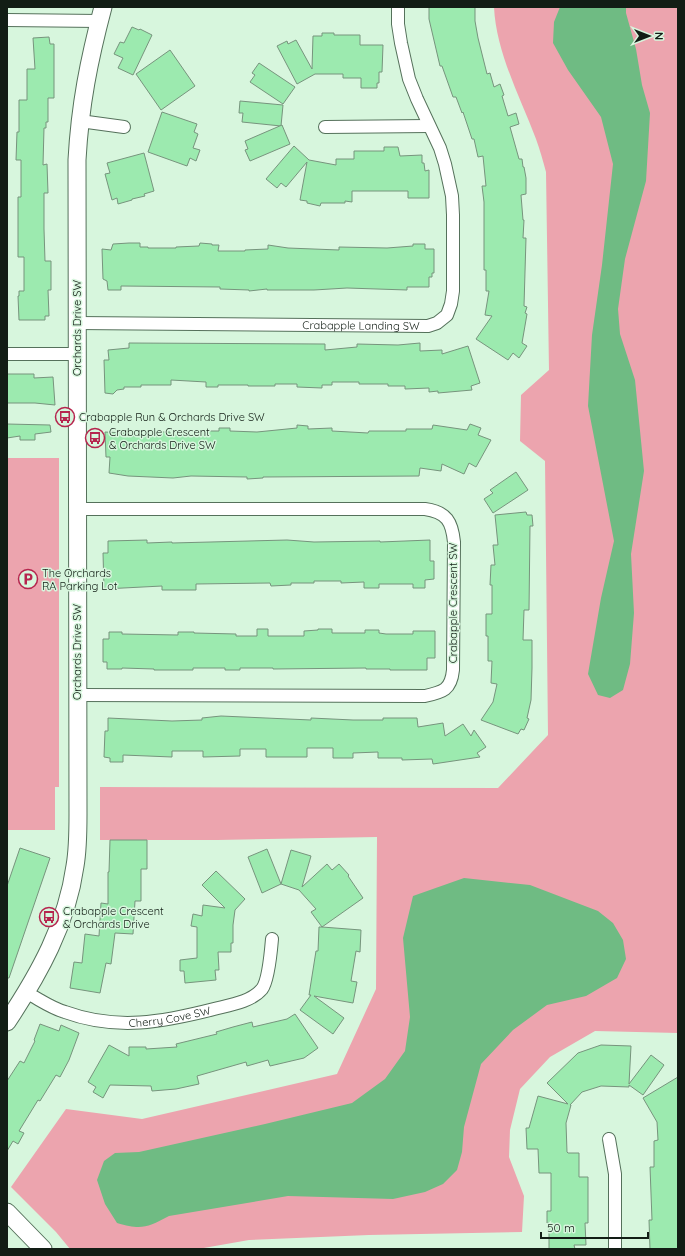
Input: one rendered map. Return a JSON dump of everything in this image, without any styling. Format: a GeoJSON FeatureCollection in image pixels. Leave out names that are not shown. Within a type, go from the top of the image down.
{"type":"FeatureCollection","features":[{"type":"Feature","properties":{"kind":"street","name":"Crabapple Landing SW"},"geometry":{"type":"LineString","coordinates":[[77,323],[428,326],[437,323],[447,315],[454,291],[452,196],[440,148],[417,99],[404,62],[398,24],[398,7]]}},
{"type":"Feature","properties":{"kind":"street"},"geometry":{"type":"LineString","coordinates":[[7,20],[101,14]]}},
{"type":"Feature","properties":{"kind":"street","name":"Orchards Drive SW"},"geometry":{"type":"LineString","coordinates":[[7,1022],[27,993],[59,930],[69,899],[76,865],[78,822],[77,160],[80,121],[87,70],[101,14]]}},
{"type":"Feature","properties":{"kind":"street"},"geometry":{"type":"LineString","coordinates":[[80,121],[124,127]]}},
{"type":"Feature","properties":{"kind":"street"},"geometry":{"type":"LineString","coordinates":[[325,127],[429,126]]}},
{"type":"Feature","properties":{"kind":"street"},"geometry":{"type":"LineString","coordinates":[[7,354],[77,354]]}},
{"type":"Feature","properties":{"kind":"street","name":"Crabapple Crescent SW"},"geometry":{"type":"LineString","coordinates":[[77,509],[425,509],[440,512],[447,518],[451,525],[454,542],[454,670],[450,685],[441,692],[425,696],[77,695]]}},
{"type":"Feature","properties":{"kind":"street","name":"Cherry Cove SW"},"geometry":{"type":"LineString","coordinates":[[27,993],[63,1012],[98,1021],[134,1024],[181,1018],[241,1002],[258,993],[263,988],[266,980],[272,939]]}},
{"type":"Feature","properties":{"kind":"street"},"geometry":{"type":"LineString","coordinates":[[609,1139],[615,1174],[615,1249]]}},
{"type":"Feature","properties":{"kind":"street"},"geometry":{"type":"LineString","coordinates":[[7,1212],[43,1249]]}},
{"type":"Feature","properties":{"kind":"shaded area"},"geometry":{"type":"Polygon","coordinates":[[[494,7],[678,7],[678,1033],[595,1031],[550,1057],[520,1089],[510,1130],[509,1157],[524,1196],[522,1232],[369,1235],[249,1240],[198,1249],[70,1249],[56,1232],[11,1187],[66,1109],[142,1119],[337,1074],[376,989],[377,837],[217,840],[100,840],[100,787],[498,788],[548,735],[545,461],[520,441],[521,395],[549,370],[546,172],[536,139],[504,57],[499,41],[494,7]]]}},
{"type":"Feature","properties":{"kind":"shaded area"},"geometry":{"type":"Polygon","coordinates":[[[560,7],[626,7],[626,13],[636,49],[642,85],[650,113],[646,181],[625,259],[618,309],[620,334],[635,380],[644,471],[631,554],[634,613],[630,664],[623,690],[610,698],[598,695],[588,674],[601,598],[614,541],[588,406],[592,335],[602,265],[613,164],[601,117],[568,70],[553,43],[554,22],[560,7]]]}},
{"type":"Feature","properties":{"kind":"shaded area"},"geometry":{"type":"Polygon","coordinates":[[[7,458],[59,458],[59,787],[55,787],[55,830],[7,830],[7,458]]]}},
{"type":"Feature","properties":{"kind":"shaded area"},"geometry":{"type":"Polygon","coordinates":[[[464,878],[530,885],[598,911],[613,923],[623,940],[626,959],[617,978],[586,996],[547,1005],[513,1030],[481,1064],[464,1127],[462,1152],[457,1170],[443,1184],[425,1192],[393,1199],[288,1196],[169,1216],[144,1227],[132,1227],[117,1223],[105,1204],[97,1180],[104,1161],[115,1153],[139,1152],[352,1103],[385,1079],[405,1051],[410,1017],[403,938],[413,896],[464,878]]]}},
{"type":"Feature","properties":{"kind":"building"},"geometry":{"type":"Polygon","coordinates":[[[429,7],[475,7],[475,21],[478,38],[487,74],[490,73],[494,87],[500,84],[504,95],[502,96],[508,116],[516,113],[519,124],[510,127],[519,159],[522,159],[526,178],[526,194],[521,195],[524,220],[523,238],[526,238],[524,306],[527,307],[522,343],[527,346],[519,358],[513,353],[508,360],[476,339],[492,316],[485,315],[489,291],[486,291],[486,270],[484,270],[484,202],[482,186],[486,186],[483,156],[478,157],[474,139],[472,139],[463,112],[462,113],[456,97],[453,97],[442,66],[440,66],[429,19],[429,7]]]}},
{"type":"Feature","properties":{"kind":"building"},"geometry":{"type":"Polygon","coordinates":[[[132,27],[152,35],[133,75],[118,68],[123,58],[114,54],[120,42],[124,43],[132,27]]]}},
{"type":"Feature","properties":{"kind":"building"},"geometry":{"type":"Polygon","coordinates":[[[322,33],[334,33],[334,35],[360,35],[360,45],[383,45],[382,72],[379,72],[379,83],[377,83],[377,88],[361,88],[361,78],[343,78],[343,74],[315,74],[297,84],[277,46],[287,41],[288,44],[296,40],[312,69],[313,36],[322,36],[322,33]]]}},
{"type":"Feature","properties":{"kind":"building"},"geometry":{"type":"Polygon","coordinates":[[[49,37],[50,44],[54,44],[54,98],[48,98],[48,122],[46,122],[46,128],[44,128],[43,165],[47,164],[48,193],[44,193],[45,261],[51,261],[51,290],[48,290],[49,316],[45,316],[45,320],[19,320],[18,296],[19,291],[24,291],[24,257],[18,257],[18,197],[21,197],[21,160],[16,160],[17,132],[19,132],[19,100],[27,100],[27,69],[35,69],[33,38],[49,37]]]}},
{"type":"Feature","properties":{"kind":"building"},"geometry":{"type":"Polygon","coordinates":[[[170,50],[195,86],[161,110],[136,74],[170,50]]]}},
{"type":"Feature","properties":{"kind":"building"},"geometry":{"type":"Polygon","coordinates":[[[259,63],[295,87],[283,104],[250,82],[255,75],[252,73],[259,63]]]}},
{"type":"Feature","properties":{"kind":"building"},"geometry":{"type":"Polygon","coordinates":[[[240,101],[283,105],[281,126],[242,122],[243,113],[239,113],[240,101]]]}},
{"type":"Feature","properties":{"kind":"building"},"geometry":{"type":"Polygon","coordinates":[[[162,112],[197,124],[194,132],[198,134],[193,148],[200,150],[196,161],[190,158],[187,166],[148,152],[162,112]]]}},
{"type":"Feature","properties":{"kind":"building"},"geometry":{"type":"Polygon","coordinates":[[[282,125],[290,144],[250,161],[245,150],[248,149],[245,141],[282,125]]]}},
{"type":"Feature","properties":{"kind":"building"},"geometry":{"type":"Polygon","coordinates":[[[294,146],[309,160],[336,165],[336,159],[354,159],[354,151],[384,151],[384,147],[398,147],[400,156],[422,155],[422,163],[424,163],[425,171],[429,170],[429,198],[408,198],[408,191],[352,191],[352,202],[345,201],[345,203],[321,203],[320,206],[307,203],[307,201],[300,200],[307,162],[286,187],[281,183],[277,188],[266,179],[294,146]]]}},
{"type":"Feature","properties":{"kind":"building"},"geometry":{"type":"Polygon","coordinates":[[[144,153],[154,191],[144,194],[145,196],[118,204],[117,198],[112,200],[105,174],[110,173],[107,163],[144,153]]]}},
{"type":"Feature","properties":{"kind":"building"},"geometry":{"type":"Polygon","coordinates":[[[140,243],[140,247],[148,248],[199,246],[200,243],[212,244],[219,245],[218,251],[268,249],[268,245],[288,248],[339,250],[339,247],[387,248],[413,246],[413,244],[425,244],[425,249],[434,249],[434,273],[432,273],[432,277],[429,277],[429,287],[407,287],[407,290],[347,288],[314,290],[267,289],[249,291],[220,289],[220,287],[121,286],[121,290],[108,290],[107,281],[103,279],[102,249],[111,250],[113,244],[140,243]]]}},
{"type":"Feature","properties":{"kind":"building"},"geometry":{"type":"Polygon","coordinates":[[[129,343],[325,344],[325,350],[357,347],[357,344],[398,345],[420,343],[420,351],[442,350],[442,354],[468,346],[480,383],[471,386],[472,390],[438,393],[438,391],[429,392],[429,388],[405,389],[405,386],[388,386],[388,384],[359,384],[359,382],[332,382],[332,385],[322,385],[322,388],[297,387],[297,384],[275,384],[275,386],[218,385],[218,387],[206,387],[206,382],[171,380],[171,385],[141,385],[141,387],[124,387],[124,389],[117,390],[113,394],[105,393],[104,360],[109,360],[108,350],[129,348],[129,343]]]}},
{"type":"Feature","properties":{"kind":"building"},"geometry":{"type":"Polygon","coordinates":[[[7,374],[34,374],[34,378],[53,377],[55,405],[7,403],[7,374]]]}},
{"type":"Feature","properties":{"kind":"building"},"geometry":{"type":"Polygon","coordinates":[[[7,424],[50,425],[51,432],[35,434],[35,440],[20,440],[20,436],[7,438],[7,424]]]}},
{"type":"Feature","properties":{"kind":"building"},"geometry":{"type":"Polygon","coordinates":[[[470,424],[481,428],[478,435],[491,440],[476,467],[469,463],[464,474],[442,464],[441,471],[420,468],[419,476],[263,477],[247,479],[247,477],[191,476],[173,478],[128,476],[109,473],[110,457],[106,457],[105,432],[125,433],[125,436],[159,436],[160,432],[170,432],[170,435],[196,436],[196,431],[219,431],[219,428],[230,428],[230,431],[257,432],[297,428],[297,425],[308,426],[308,429],[332,428],[332,431],[368,433],[369,431],[432,429],[433,425],[467,430],[470,424]]]}},
{"type":"Feature","properties":{"kind":"building"},"geometry":{"type":"Polygon","coordinates":[[[516,472],[528,490],[493,513],[484,499],[493,493],[490,490],[516,472]]]}},
{"type":"Feature","properties":{"kind":"building"},"geometry":{"type":"Polygon","coordinates":[[[526,512],[527,515],[532,515],[533,526],[530,526],[529,610],[524,610],[523,640],[532,640],[531,700],[527,718],[529,719],[524,730],[521,729],[518,734],[481,720],[493,702],[497,684],[491,683],[492,661],[488,661],[488,636],[486,636],[486,614],[492,614],[492,585],[490,585],[491,565],[495,565],[493,545],[498,545],[495,515],[526,512]]]}},
{"type":"Feature","properties":{"kind":"building"},"geometry":{"type":"Polygon","coordinates":[[[147,540],[147,543],[172,543],[287,540],[314,542],[380,542],[430,540],[430,561],[434,561],[434,579],[425,580],[425,588],[413,588],[413,584],[379,584],[379,588],[364,588],[364,582],[341,583],[341,581],[314,581],[314,583],[291,583],[291,585],[271,586],[270,583],[196,584],[196,590],[162,590],[162,586],[104,589],[103,553],[108,553],[108,541],[147,540]]]}},
{"type":"Feature","properties":{"kind":"building"},"geometry":{"type":"Polygon","coordinates":[[[257,629],[268,629],[268,636],[304,636],[304,631],[318,629],[332,629],[332,633],[365,633],[365,630],[379,630],[379,633],[386,634],[413,634],[413,631],[435,631],[435,658],[427,658],[427,670],[390,670],[366,668],[240,668],[240,670],[225,670],[225,668],[193,668],[193,670],[107,669],[107,662],[103,662],[103,639],[109,639],[109,632],[122,632],[122,634],[178,635],[178,632],[194,632],[236,634],[236,636],[257,636],[257,629]]]}},
{"type":"Feature","properties":{"kind":"building"},"geometry":{"type":"Polygon","coordinates":[[[221,716],[311,720],[311,718],[383,720],[383,718],[417,718],[418,727],[443,723],[445,736],[463,724],[471,736],[474,730],[486,747],[477,753],[480,757],[433,764],[432,759],[402,760],[402,758],[378,758],[378,752],[353,753],[353,758],[333,758],[333,748],[307,748],[307,757],[266,757],[266,749],[240,749],[240,756],[203,757],[203,751],[172,751],[172,757],[123,755],[123,762],[110,762],[110,758],[104,757],[105,731],[108,731],[108,718],[172,721],[202,720],[202,718],[221,716]]]}},
{"type":"Feature","properties":{"kind":"building"},"geometry":{"type":"Polygon","coordinates":[[[110,840],[147,840],[147,869],[141,869],[141,901],[135,901],[133,934],[115,933],[111,964],[106,963],[100,993],[70,988],[74,962],[82,963],[85,934],[99,936],[101,903],[108,904],[110,840]]]}},
{"type":"Feature","properties":{"kind":"building"},"geometry":{"type":"Polygon","coordinates":[[[20,848],[50,858],[9,978],[7,978],[7,886],[20,848]]]}},
{"type":"Feature","properties":{"kind":"building"},"geometry":{"type":"Polygon","coordinates":[[[267,849],[281,884],[262,893],[248,857],[267,849]]]}},
{"type":"Feature","properties":{"kind":"building"},"geometry":{"type":"Polygon","coordinates":[[[291,850],[311,856],[302,887],[327,864],[332,870],[339,864],[349,875],[348,876],[363,898],[322,927],[311,912],[316,909],[299,890],[281,884],[291,850]]]}},
{"type":"Feature","properties":{"kind":"building"},"geometry":{"type":"Polygon","coordinates":[[[216,871],[245,899],[235,910],[231,952],[218,952],[219,970],[215,970],[216,980],[185,983],[184,971],[180,971],[180,960],[197,958],[197,927],[191,926],[193,914],[202,916],[203,905],[225,908],[202,885],[216,871]]]}},
{"type":"Feature","properties":{"kind":"building"},"geometry":{"type":"Polygon","coordinates":[[[319,927],[361,930],[360,952],[356,951],[351,981],[357,982],[353,1003],[314,996],[344,1018],[333,1034],[300,1010],[311,995],[309,995],[316,951],[318,951],[319,927]]]}},
{"type":"Feature","properties":{"kind":"building"},"geometry":{"type":"Polygon","coordinates":[[[295,1014],[318,1048],[304,1058],[270,1066],[268,1060],[247,1066],[246,1062],[197,1076],[199,1084],[176,1089],[152,1091],[151,1086],[110,1085],[103,1098],[93,1092],[96,1087],[88,1082],[109,1045],[129,1056],[129,1047],[146,1047],[146,1049],[177,1047],[176,1044],[217,1034],[216,1032],[233,1027],[252,1022],[253,1027],[287,1019],[295,1014]]]}},
{"type":"Feature","properties":{"kind":"building"},"geometry":{"type":"Polygon","coordinates":[[[40,1024],[59,1031],[61,1025],[79,1033],[69,1060],[60,1077],[56,1075],[40,1101],[38,1100],[19,1131],[24,1133],[18,1144],[13,1141],[7,1151],[7,1081],[20,1061],[24,1063],[35,1041],[34,1040],[40,1024]]]}},
{"type":"Feature","properties":{"kind":"building"},"geometry":{"type":"Polygon","coordinates":[[[601,1045],[631,1046],[629,1084],[651,1055],[664,1065],[643,1095],[629,1085],[629,1087],[601,1086],[582,1092],[570,1105],[566,1123],[567,1152],[579,1153],[579,1177],[588,1177],[588,1223],[585,1223],[586,1245],[574,1245],[575,1249],[549,1249],[549,1223],[547,1223],[547,1211],[551,1211],[551,1173],[539,1173],[538,1149],[527,1149],[526,1128],[529,1128],[538,1096],[568,1104],[547,1083],[578,1053],[601,1045]]]}},
{"type":"Feature","properties":{"kind":"building"},"geometry":{"type":"Polygon","coordinates":[[[678,1077],[678,1249],[650,1249],[649,1220],[652,1220],[650,1167],[654,1167],[654,1141],[658,1140],[657,1122],[643,1098],[678,1077]]]}},
{"type":"Feature","properties":{"kind":"place","name":"Crabapple Run & Orchards Drive SW"},"geometry":{"type":"Point","coordinates":[65,417]}},
{"type":"Feature","properties":{"kind":"place","name":"Crabapple Crescent & Orchards Drive SW"},"geometry":{"type":"Point","coordinates":[95,438]}},
{"type":"Feature","properties":{"kind":"place","name":"The Orchards RA Parking Lot"},"geometry":{"type":"Point","coordinates":[28,579]}},
{"type":"Feature","properties":{"kind":"place","name":"Crabapple Crescent & Orchards Drive"},"geometry":{"type":"Point","coordinates":[49,917]}}]}
